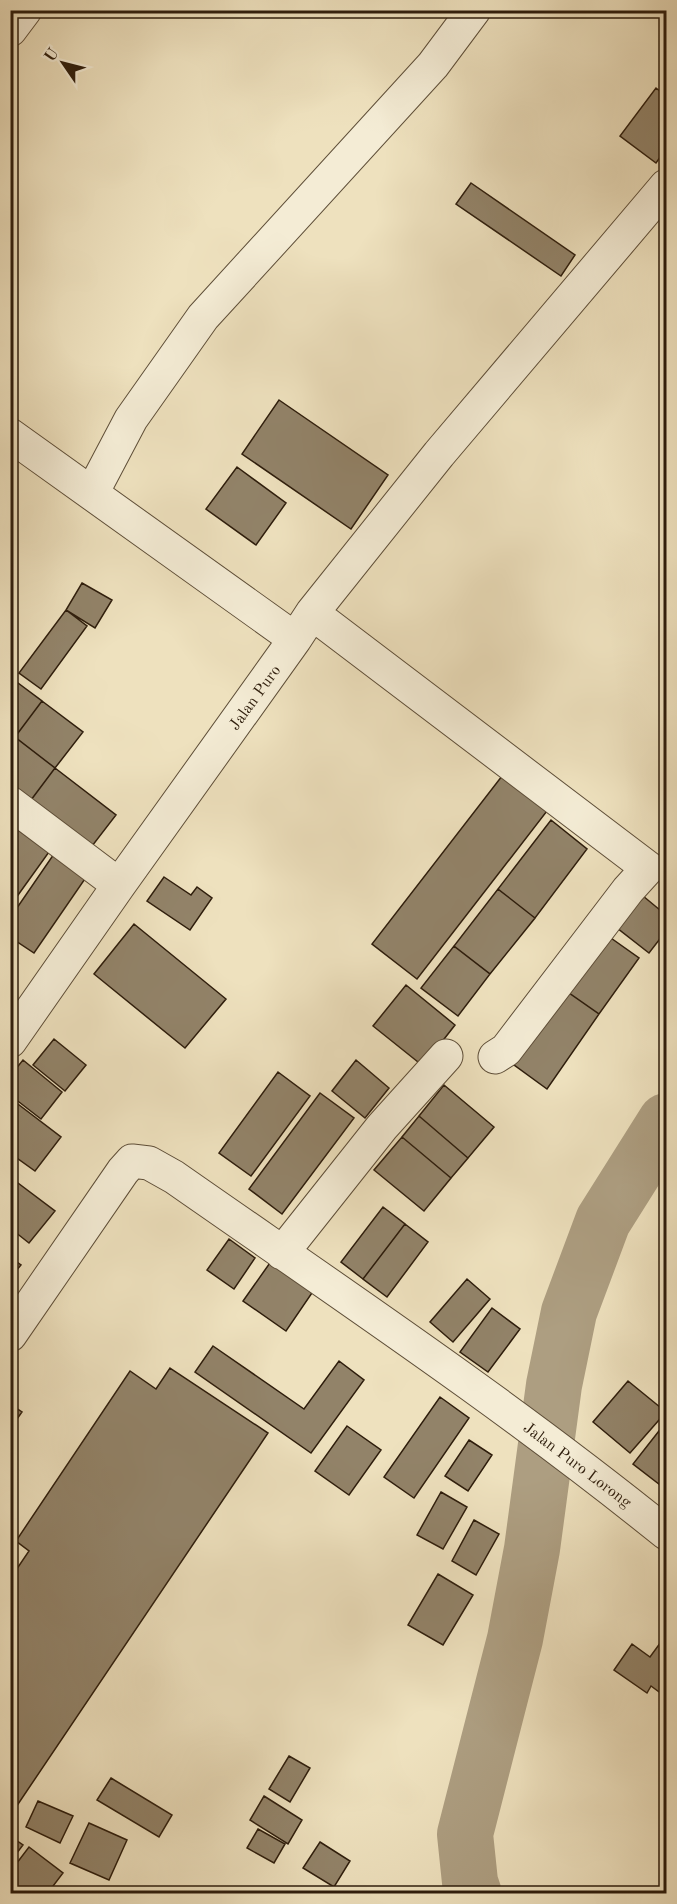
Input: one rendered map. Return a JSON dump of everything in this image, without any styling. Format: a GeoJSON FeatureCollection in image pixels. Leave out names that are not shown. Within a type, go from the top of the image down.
{"type":"FeatureCollection","features":[{"type":"Feature","properties":{"kind":"street"},"geometry":{"type":"LineString","coordinates":[[10,30],[26,10]]}},
{"type":"Feature","properties":{"kind":"street"},"geometry":{"type":"LineString","coordinates":[[92,493],[131,419],[203,317],[433,65],[474,10]]}},
{"type":"Feature","properties":{"kind":"street","name":"Jalan Puro"},"geometry":{"type":"LineString","coordinates":[[10,1041],[303,626],[439,454],[666,186]]}},
{"type":"Feature","properties":{"kind":"street"},"geometry":{"type":"LineString","coordinates":[[10,435],[92,493],[303,626],[648,868],[506,1050],[495,1057]]}},
{"type":"Feature","properties":{"kind":"street"},"geometry":{"type":"LineString","coordinates":[[10,803],[119,885]]}},
{"type":"Feature","properties":{"kind":"street"},"geometry":{"type":"LineString","coordinates":[[282,1253],[382,1127],[446,1056]]}},
{"type":"Feature","properties":{"kind":"street","name":"Jalan Puro Lorong"},"geometry":{"type":"LineString","coordinates":[[10,1335],[123,1171],[132,1161],[149,1163],[174,1177],[517,1418],[594,1475],[666,1533]]}},
{"type":"Feature","properties":{"kind":"building"},"geometry":{"type":"Polygon","coordinates":[[[656,88],[666,96],[666,149],[656,163],[620,136],[656,88]]]}},
{"type":"Feature","properties":{"kind":"building"},"geometry":{"type":"Polygon","coordinates":[[[471,183],[575,255],[561,276],[456,204],[471,183]]]}},
{"type":"Feature","properties":{"kind":"building"},"geometry":{"type":"Polygon","coordinates":[[[279,400],[388,475],[351,529],[242,454],[279,400]]]}},
{"type":"Feature","properties":{"kind":"building"},"geometry":{"type":"Polygon","coordinates":[[[237,467],[286,503],[256,545],[206,509],[237,467]]]}},
{"type":"Feature","properties":{"kind":"building"},"geometry":{"type":"Polygon","coordinates":[[[82,583],[112,600],[95,628],[66,610],[82,583]]]}},
{"type":"Feature","properties":{"kind":"building"},"geometry":{"type":"Polygon","coordinates":[[[66,610],[87,626],[41,689],[19,673],[66,610]]]}},
{"type":"Feature","properties":{"kind":"building"},"geometry":{"type":"Polygon","coordinates":[[[10,677],[42,701],[15,737],[10,734],[10,677]]]}},
{"type":"Feature","properties":{"kind":"building"},"geometry":{"type":"Polygon","coordinates":[[[42,701],[83,732],[55,768],[15,737],[42,701]]]}},
{"type":"Feature","properties":{"kind":"building"},"geometry":{"type":"Polygon","coordinates":[[[15,737],[55,768],[28,804],[10,790],[10,743],[15,737]]]}},
{"type":"Feature","properties":{"kind":"building"},"geometry":{"type":"Polygon","coordinates":[[[55,768],[116,815],[89,850],[28,804],[55,768]]]}},
{"type":"Feature","properties":{"kind":"building"},"geometry":{"type":"Polygon","coordinates":[[[502,776],[547,811],[417,979],[372,944],[502,776]]]}},
{"type":"Feature","properties":{"kind":"building"},"geometry":{"type":"Polygon","coordinates":[[[551,820],[587,849],[535,918],[498,889],[551,820]]]}},
{"type":"Feature","properties":{"kind":"building"},"geometry":{"type":"Polygon","coordinates":[[[10,824],[49,852],[13,902],[10,901],[10,824]]]}},
{"type":"Feature","properties":{"kind":"building"},"geometry":{"type":"Polygon","coordinates":[[[56,851],[89,873],[34,953],[10,937],[10,918],[56,851]]]}},
{"type":"Feature","properties":{"kind":"building"},"geometry":{"type":"Polygon","coordinates":[[[164,877],[191,895],[197,887],[212,898],[190,930],[147,901],[164,877]]]}},
{"type":"Feature","properties":{"kind":"building"},"geometry":{"type":"Polygon","coordinates":[[[498,889],[535,918],[490,974],[454,946],[498,889]]]}},
{"type":"Feature","properties":{"kind":"building"},"geometry":{"type":"Polygon","coordinates":[[[637,891],[666,915],[666,931],[649,953],[612,924],[637,891]]]}},
{"type":"Feature","properties":{"kind":"building"},"geometry":{"type":"Polygon","coordinates":[[[134,924],[226,999],[185,1048],[94,974],[134,924]]]}},
{"type":"Feature","properties":{"kind":"building"},"geometry":{"type":"Polygon","coordinates":[[[601,931],[639,958],[599,1014],[562,988],[601,931]]]}},
{"type":"Feature","properties":{"kind":"building"},"geometry":{"type":"Polygon","coordinates":[[[454,946],[490,974],[458,1016],[421,988],[454,946]]]}},
{"type":"Feature","properties":{"kind":"building"},"geometry":{"type":"Polygon","coordinates":[[[406,985],[455,1025],[423,1066],[373,1026],[406,985]]]}},
{"type":"Feature","properties":{"kind":"building"},"geometry":{"type":"Polygon","coordinates":[[[562,988],[599,1014],[547,1089],[510,1062],[562,988]]]}},
{"type":"Feature","properties":{"kind":"building"},"geometry":{"type":"Polygon","coordinates":[[[54,1039],[86,1065],[65,1091],[33,1065],[54,1039]]]}},
{"type":"Feature","properties":{"kind":"building"},"geometry":{"type":"Polygon","coordinates":[[[23,1060],[62,1092],[41,1119],[10,1095],[10,1076],[23,1060]]]}},
{"type":"Feature","properties":{"kind":"building"},"geometry":{"type":"Polygon","coordinates":[[[356,1060],[389,1088],[365,1118],[332,1091],[356,1060]]]}},
{"type":"Feature","properties":{"kind":"building"},"geometry":{"type":"Polygon","coordinates":[[[278,1072],[310,1096],[251,1176],[219,1153],[278,1072]]]}},
{"type":"Feature","properties":{"kind":"building"},"geometry":{"type":"Polygon","coordinates":[[[444,1085],[494,1127],[468,1158],[419,1116],[444,1085]]]}},
{"type":"Feature","properties":{"kind":"building"},"geometry":{"type":"Polygon","coordinates":[[[320,1093],[354,1118],[282,1214],[249,1189],[320,1093]]]}},
{"type":"Feature","properties":{"kind":"building"},"geometry":{"type":"Polygon","coordinates":[[[10,1098],[61,1137],[35,1171],[10,1153],[10,1098]]]}},
{"type":"Feature","properties":{"kind":"building"},"geometry":{"type":"Polygon","coordinates":[[[419,1116],[468,1158],[451,1178],[402,1137],[419,1116]]]}},
{"type":"Feature","properties":{"kind":"building"},"geometry":{"type":"Polygon","coordinates":[[[402,1137],[451,1178],[424,1211],[374,1170],[402,1137]]]}},
{"type":"Feature","properties":{"kind":"building"},"geometry":{"type":"Polygon","coordinates":[[[10,1177],[55,1211],[29,1243],[10,1228],[10,1177]]]}},
{"type":"Feature","properties":{"kind":"building"},"geometry":{"type":"Polygon","coordinates":[[[383,1207],[405,1224],[363,1279],[341,1262],[383,1207]]]}},
{"type":"Feature","properties":{"kind":"building"},"geometry":{"type":"Polygon","coordinates":[[[405,1224],[428,1242],[387,1297],[363,1279],[405,1224]]]}},
{"type":"Feature","properties":{"kind":"building"},"geometry":{"type":"Polygon","coordinates":[[[229,1239],[255,1258],[234,1289],[207,1270],[229,1239]]]}},
{"type":"Feature","properties":{"kind":"building"},"geometry":{"type":"Polygon","coordinates":[[[14,1260],[21,1265],[10,1278],[10,1265],[14,1260]]]}},
{"type":"Feature","properties":{"kind":"building"},"geometry":{"type":"Polygon","coordinates":[[[272,1260],[314,1290],[286,1331],[243,1301],[272,1260]]]}},
{"type":"Feature","properties":{"kind":"building"},"geometry":{"type":"Polygon","coordinates":[[[467,1279],[490,1299],[453,1342],[430,1322],[467,1279]]]}},
{"type":"Feature","properties":{"kind":"building"},"geometry":{"type":"Polygon","coordinates":[[[492,1308],[520,1329],[488,1372],[460,1352],[492,1308]]]}},
{"type":"Feature","properties":{"kind":"building"},"geometry":{"type":"Polygon","coordinates":[[[213,1346],[304,1409],[339,1361],[364,1380],[311,1453],[195,1372],[213,1346]]]}},
{"type":"Feature","properties":{"kind":"building"},"geometry":{"type":"Polygon","coordinates":[[[170,1368],[268,1433],[10,1816],[10,1579],[29,1551],[16,1541],[130,1371],[156,1389],[170,1368]]]}},
{"type":"Feature","properties":{"kind":"building"},"geometry":{"type":"Polygon","coordinates":[[[628,1381],[666,1412],[630,1453],[593,1422],[628,1381]]]}},
{"type":"Feature","properties":{"kind":"building"},"geometry":{"type":"Polygon","coordinates":[[[440,1397],[469,1418],[414,1498],[384,1477],[440,1397]]]}},
{"type":"Feature","properties":{"kind":"building"},"geometry":{"type":"Polygon","coordinates":[[[10,1404],[22,1412],[10,1429],[10,1404]]]}},
{"type":"Feature","properties":{"kind":"building"},"geometry":{"type":"Polygon","coordinates":[[[666,1422],[666,1485],[664,1488],[633,1464],[666,1422]]]}},
{"type":"Feature","properties":{"kind":"building"},"geometry":{"type":"Polygon","coordinates":[[[347,1426],[381,1450],[349,1495],[315,1471],[347,1426]]]}},
{"type":"Feature","properties":{"kind":"building"},"geometry":{"type":"Polygon","coordinates":[[[469,1440],[492,1455],[468,1491],[445,1476],[469,1440]]]}},
{"type":"Feature","properties":{"kind":"building"},"geometry":{"type":"Polygon","coordinates":[[[441,1492],[467,1507],[443,1549],[417,1535],[441,1492]]]}},
{"type":"Feature","properties":{"kind":"building"},"geometry":{"type":"Polygon","coordinates":[[[474,1520],[499,1534],[476,1575],[452,1561],[474,1520]]]}},
{"type":"Feature","properties":{"kind":"building"},"geometry":{"type":"Polygon","coordinates":[[[438,1574],[473,1595],[443,1645],[408,1625],[438,1574]]]}},
{"type":"Feature","properties":{"kind":"building"},"geometry":{"type":"Polygon","coordinates":[[[666,1635],[666,1697],[651,1686],[647,1693],[614,1670],[632,1644],[650,1657],[666,1635]]]}},
{"type":"Feature","properties":{"kind":"building"},"geometry":{"type":"Polygon","coordinates":[[[289,1756],[310,1768],[290,1802],[269,1789],[289,1756]]]}},
{"type":"Feature","properties":{"kind":"building"},"geometry":{"type":"Polygon","coordinates":[[[111,1778],[172,1815],[159,1837],[97,1800],[111,1778]]]}},
{"type":"Feature","properties":{"kind":"building"},"geometry":{"type":"Polygon","coordinates":[[[264,1796],[302,1820],[288,1844],[250,1820],[264,1796]]]}},
{"type":"Feature","properties":{"kind":"building"},"geometry":{"type":"Polygon","coordinates":[[[38,1801],[73,1816],[60,1843],[26,1827],[38,1801]]]}},
{"type":"Feature","properties":{"kind":"building"},"geometry":{"type":"Polygon","coordinates":[[[89,1823],[127,1840],[109,1880],[70,1863],[89,1823]]]}},
{"type":"Feature","properties":{"kind":"building"},"geometry":{"type":"Polygon","coordinates":[[[258,1829],[285,1844],[274,1863],[247,1848],[258,1829]]]}},
{"type":"Feature","properties":{"kind":"building"},"geometry":{"type":"Polygon","coordinates":[[[10,1836],[23,1845],[10,1862],[10,1836]]]}},
{"type":"Feature","properties":{"kind":"building"},"geometry":{"type":"Polygon","coordinates":[[[320,1842],[350,1861],[334,1887],[303,1868],[320,1842]]]}},
{"type":"Feature","properties":{"kind":"building"},"geometry":{"type":"Polygon","coordinates":[[[29,1847],[63,1873],[47,1894],[10,1894],[10,1872],[29,1847]]]}},
{"type":"Feature","properties":{"kind":"waterway"},"geometry":{"type":"LineString","coordinates":[[474,1894],[470,1882],[465,1834],[515,1639],[532,1549],[554,1385],[569,1312],[603,1221],[666,1121]]}}]}
